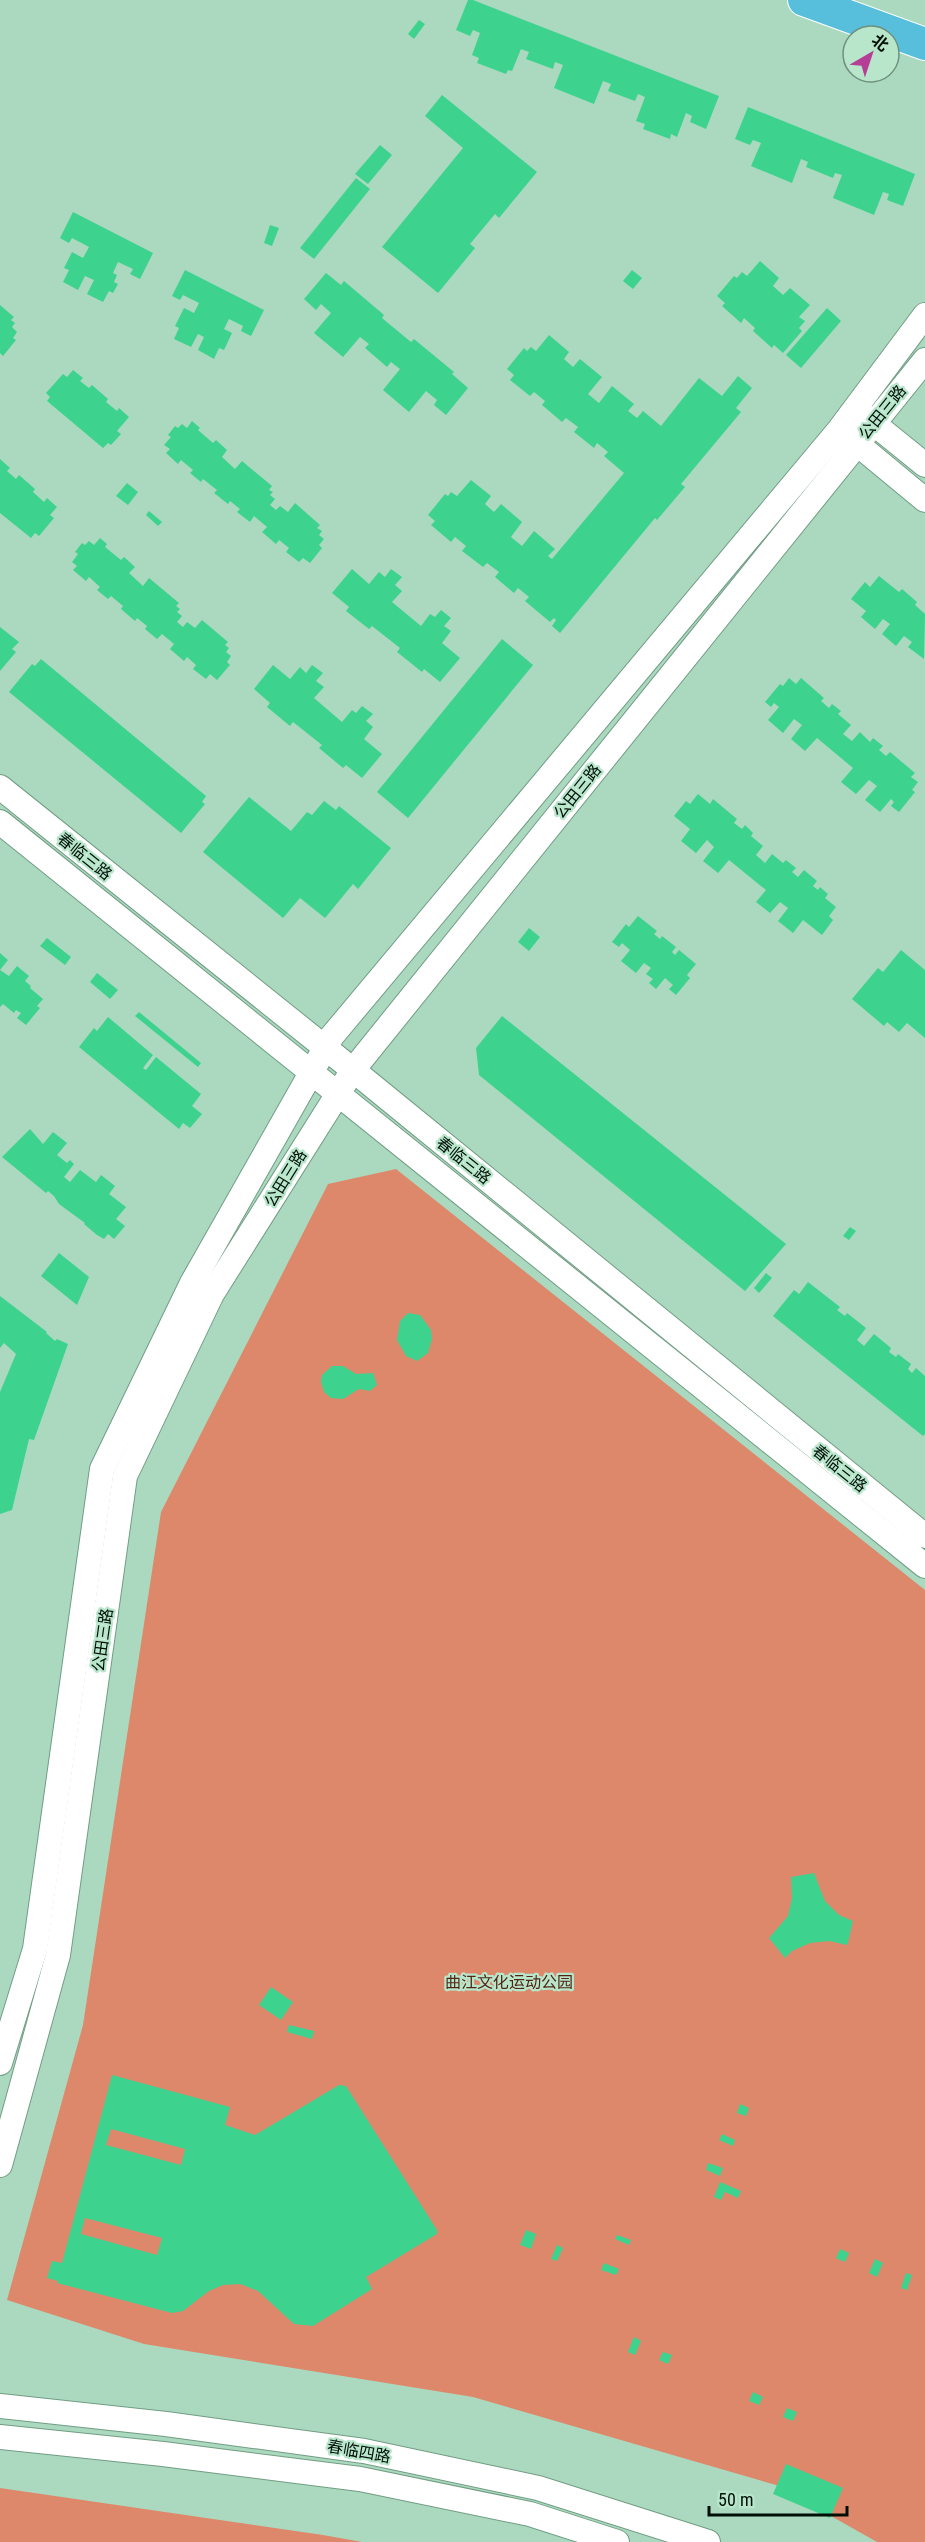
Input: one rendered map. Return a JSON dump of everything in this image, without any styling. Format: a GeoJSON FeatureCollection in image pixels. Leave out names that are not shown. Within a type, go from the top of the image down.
{"type":"FeatureCollection","features":[{"type":"Feature","properties":{"kind":"highway"},"geometry":{"type":"LineString","coordinates":[[804,0],[925,44]]}},
{"type":"Feature","properties":{"kind":"street","name":"公田三路"},"geometry":{"type":"LineString","coordinates":[[0,2165],[58,1955],[125,1476],[212,1294],[353,1070],[864,416],[925,315]]}},
{"type":"Feature","properties":{"kind":"street","name":"公田三路"},"geometry":{"type":"LineString","coordinates":[[864,416],[925,360]]}},
{"type":"Feature","properties":{"kind":"street"},"geometry":{"type":"LineString","coordinates":[[864,416],[925,465]]}},
{"type":"Feature","properties":{"kind":"street","name":"公田三路"},"geometry":{"type":"LineString","coordinates":[[0,2064],[35,1949],[102,1469],[192,1283],[332,1035],[848,436]]}},
{"type":"Feature","properties":{"kind":"street"},"geometry":{"type":"LineString","coordinates":[[848,436],[925,500]]}},
{"type":"Feature","properties":{"kind":"street","name":"春临三路"},"geometry":{"type":"LineString","coordinates":[[0,788],[353,1070],[925,1536]]}},
{"type":"Feature","properties":{"kind":"street","name":"春临三路"},"geometry":{"type":"LineString","coordinates":[[0,822],[925,1566]]}},
{"type":"Feature","properties":{"kind":"street","name":"春临四路"},"geometry":{"type":"LineString","coordinates":[[0,2406],[166,2424],[364,2451],[538,2488],[708,2542]]}},
{"type":"Feature","properties":{"kind":"street","name":"春临四路"},"geometry":{"type":"LineString","coordinates":[[0,2437],[163,2454],[360,2479],[530,2514],[617,2542]]}},
{"type":"Feature","properties":{"kind":"green space","name":"曲江文化运动公园"},"geometry":{"type":"Polygon","coordinates":[[[396,1169],[925,1590],[925,2542],[877,2542],[776,2485],[473,2397],[144,2344],[7,2300],[83,2025],[161,1512],[328,1184],[396,1169]]]}},
{"type":"Feature","properties":{"kind":"green space"},"geometry":{"type":"Polygon","coordinates":[[[0,2488],[323,2535],[362,2542],[0,2542],[0,2488]]]}},
{"type":"Feature","properties":{"kind":"building"},"geometry":{"type":"Polygon","coordinates":[[[468,0],[719,96],[706,129],[690,122],[692,116],[686,113],[677,137],[671,134],[670,139],[643,129],[645,124],[636,121],[645,97],[638,94],[635,101],[608,91],[611,84],[603,81],[594,104],[554,88],[563,65],[555,62],[553,69],[526,59],[529,52],[521,49],[512,71],[508,70],[506,74],[477,63],[479,58],[472,55],[480,33],[473,30],[470,36],[456,30],[468,0]]]}},
{"type":"Feature","properties":{"kind":"building"},"geometry":{"type":"Polygon","coordinates":[[[419,20],[425,24],[414,39],[408,34],[419,20]]]}},
{"type":"Feature","properties":{"kind":"building"},"geometry":{"type":"Polygon","coordinates":[[[442,95],[537,172],[499,218],[495,214],[470,244],[475,248],[438,293],[382,247],[463,148],[425,116],[442,95]]]}},
{"type":"Feature","properties":{"kind":"building"},"geometry":{"type":"Polygon","coordinates":[[[748,107],[915,174],[903,206],[887,200],[889,194],[883,192],[874,215],[833,198],[842,175],[835,173],[833,178],[806,167],[808,162],[801,159],[792,183],[751,166],[761,143],[753,140],[750,145],[735,139],[748,107]]]}},
{"type":"Feature","properties":{"kind":"building"},"geometry":{"type":"Polygon","coordinates":[[[380,145],[392,155],[368,184],[355,174],[380,145]]]}},
{"type":"Feature","properties":{"kind":"building"},"geometry":{"type":"Polygon","coordinates":[[[356,178],[370,189],[314,259],[300,248],[356,178]]]}},
{"type":"Feature","properties":{"kind":"building"},"geometry":{"type":"Polygon","coordinates":[[[73,212],[153,253],[140,279],[130,274],[133,269],[118,262],[113,273],[117,275],[114,282],[118,284],[113,293],[109,291],[103,302],[87,294],[94,280],[85,276],[78,290],[63,282],[69,270],[64,268],[72,252],[83,258],[89,247],[72,238],[69,243],[60,238],[73,212]]]}},
{"type":"Feature","properties":{"kind":"building"},"geometry":{"type":"Polygon","coordinates":[[[270,225],[279,228],[272,246],[264,243],[270,225]]]}},
{"type":"Feature","properties":{"kind":"building"},"geometry":{"type":"Polygon","coordinates":[[[760,261],[779,278],[773,286],[783,295],[790,288],[810,305],[799,317],[805,321],[799,328],[802,331],[783,353],[774,345],[772,348],[753,331],[755,328],[744,318],[741,323],[722,306],[725,303],[717,296],[734,276],[737,278],[742,272],[747,276],[760,261]]]}},
{"type":"Feature","properties":{"kind":"building"},"geometry":{"type":"Polygon","coordinates":[[[185,270],[264,310],[251,336],[241,331],[243,326],[229,319],[224,329],[232,333],[224,350],[219,348],[214,359],[198,350],[204,337],[198,334],[191,347],[174,339],[179,328],[175,326],[184,308],[194,313],[199,303],[183,295],[180,300],[172,296],[185,270]]]}},
{"type":"Feature","properties":{"kind":"building"},"geometry":{"type":"Polygon","coordinates":[[[632,270],[642,278],[633,289],[623,281],[632,270]]]}},
{"type":"Feature","properties":{"kind":"building"},"geometry":{"type":"Polygon","coordinates":[[[326,273],[341,285],[344,281],[384,315],[382,318],[411,342],[414,339],[454,372],[452,374],[468,388],[446,415],[434,405],[437,400],[426,391],[409,412],[383,390],[400,369],[391,362],[387,367],[365,348],[369,344],[360,337],[343,357],[314,333],[331,313],[321,304],[316,310],[304,299],[326,273]]]}},
{"type":"Feature","properties":{"kind":"building"},"geometry":{"type":"Polygon","coordinates":[[[0,305],[14,317],[11,320],[15,323],[12,327],[17,332],[13,338],[16,340],[3,356],[0,353],[0,305]]]}},
{"type":"Feature","properties":{"kind":"building"},"geometry":{"type":"Polygon","coordinates":[[[827,308],[841,321],[801,368],[786,355],[827,308]]]}},
{"type":"Feature","properties":{"kind":"building"},"geometry":{"type":"Polygon","coordinates":[[[549,335],[569,352],[564,359],[573,367],[580,359],[602,377],[588,394],[599,403],[612,386],[634,404],[628,411],[637,418],[643,411],[661,426],[699,378],[722,396],[738,376],[752,388],[736,408],[741,412],[681,484],[685,487],[657,520],[655,518],[560,633],[552,626],[556,620],[554,618],[550,622],[525,601],[529,597],[518,588],[514,593],[495,577],[499,572],[487,563],[483,567],[462,551],[466,546],[455,537],[451,542],[431,525],[435,521],[428,515],[445,494],[448,496],[451,492],[457,496],[471,480],[491,496],[485,504],[494,512],[501,504],[522,522],[511,537],[522,546],[534,531],[555,549],[548,556],[552,559],[624,473],[604,456],[608,452],[597,443],[594,448],[574,432],[578,427],[566,418],[562,422],[542,405],[545,401],[534,392],[530,396],[510,380],[514,375],[507,369],[524,348],[527,351],[531,347],[536,351],[549,335]]]}},
{"type":"Feature","properties":{"kind":"building"},"geometry":{"type":"Polygon","coordinates":[[[73,370],[83,378],[80,381],[89,388],[92,385],[108,399],[106,402],[117,411],[119,408],[129,417],[117,431],[121,434],[111,445],[108,443],[103,448],[47,401],[50,397],[46,393],[63,374],[67,377],[73,370]]]}},
{"type":"Feature","properties":{"kind":"building"},"geometry":{"type":"Polygon","coordinates":[[[192,421],[200,428],[198,430],[213,443],[216,440],[227,450],[222,457],[235,469],[242,461],[272,486],[269,490],[273,492],[270,495],[275,499],[270,505],[276,510],[280,506],[288,512],[295,503],[320,525],[317,528],[322,531],[319,535],[324,539],[319,545],[322,548],[310,563],[303,558],[299,562],[286,552],[289,548],[279,540],[276,544],[262,532],[267,527],[254,516],[250,522],[237,512],[240,509],[230,501],[228,504],[214,493],[217,490],[203,479],[201,482],[190,473],[193,470],[181,460],[178,464],[166,453],[170,449],[164,445],[171,437],[168,435],[175,426],[178,428],[182,424],[187,428],[192,421]]]}},
{"type":"Feature","properties":{"kind":"building"},"geometry":{"type":"Polygon","coordinates":[[[0,459],[10,468],[7,471],[16,479],[19,475],[35,489],[33,492],[44,502],[47,498],[57,507],[50,515],[54,518],[39,536],[35,533],[31,538],[0,513],[0,459]]]}},
{"type":"Feature","properties":{"kind":"building"},"geometry":{"type":"Polygon","coordinates":[[[127,483],[138,492],[128,505],[116,496],[127,483]]]}},
{"type":"Feature","properties":{"kind":"building"},"geometry":{"type":"Polygon","coordinates":[[[149,511],[162,522],[158,526],[146,515],[149,511]]]}},
{"type":"Feature","properties":{"kind":"building"},"geometry":{"type":"Polygon","coordinates":[[[100,538],[107,544],[105,547],[121,560],[124,557],[135,567],[129,573],[143,586],[149,578],[179,603],[176,606],[180,609],[177,612],[182,616],[177,622],[183,627],[187,622],[195,628],[202,620],[228,642],[225,645],[229,648],[226,652],[231,656],[227,662],[230,665],[217,680],[210,674],[206,679],[193,669],[196,665],[187,657],[184,661],[170,649],[174,644],[162,634],[157,639],[145,629],[147,626],[137,618],[135,621],[121,609],[123,606],[111,596],[108,599],[97,590],[100,587],[89,577],[86,581],[73,570],[77,566],[72,562],[78,554],[75,552],[82,543],[85,545],[89,541],[94,545],[100,538]]]}},
{"type":"Feature","properties":{"kind":"building"},"geometry":{"type":"Polygon","coordinates":[[[352,569],[369,584],[379,572],[385,577],[391,569],[402,577],[395,585],[402,591],[392,602],[421,626],[430,614],[435,617],[441,610],[451,618],[444,626],[451,631],[442,643],[460,658],[440,682],[424,669],[422,672],[397,652],[400,648],[372,626],[369,629],[346,611],[349,607],[332,593],[352,569]]]}},
{"type":"Feature","properties":{"kind":"building"},"geometry":{"type":"Polygon","coordinates":[[[879,576],[899,592],[902,589],[917,602],[915,605],[925,614],[924,659],[908,647],[912,642],[904,636],[896,646],[882,634],[890,624],[883,619],[875,629],[861,617],[866,611],[851,599],[865,582],[870,587],[879,576]]]}},
{"type":"Feature","properties":{"kind":"building"},"geometry":{"type":"Polygon","coordinates":[[[0,627],[19,642],[12,649],[16,652],[0,671],[0,627]]]}},
{"type":"Feature","properties":{"kind":"building"},"geometry":{"type":"Polygon","coordinates":[[[502,639],[533,665],[408,818],[377,792],[502,639]]]}},
{"type":"Feature","properties":{"kind":"building"},"geometry":{"type":"Polygon","coordinates":[[[41,659],[206,796],[202,802],[205,804],[181,833],[9,692],[32,664],[35,666],[41,659]]]}},
{"type":"Feature","properties":{"kind":"building"},"geometry":{"type":"Polygon","coordinates":[[[273,665],[290,679],[300,667],[306,673],[312,665],[323,673],[316,681],[324,687],[314,698],[342,722],[352,710],[356,713],[362,706],[373,714],[366,721],[373,727],[364,739],[382,754],[362,778],[346,765],[343,768],[319,748],[322,745],[293,722],[290,726],[267,707],[270,703],[254,689],[273,665]]]}},
{"type":"Feature","properties":{"kind":"building"},"geometry":{"type":"Polygon","coordinates":[[[789,678],[796,684],[801,678],[824,698],[821,701],[829,708],[832,704],[841,711],[838,714],[851,725],[843,734],[852,741],[860,732],[870,742],[873,738],[883,746],[879,750],[886,756],[890,752],[915,773],[911,777],[918,782],[912,790],[915,792],[899,812],[891,806],[894,802],[891,799],[880,812],[865,800],[877,786],[869,780],[856,794],[841,782],[853,768],[817,738],[805,751],[791,739],[802,725],[794,719],[783,733],[768,720],[779,707],[774,703],[771,707],[765,702],[780,684],[783,686],[789,678]]]}},
{"type":"Feature","properties":{"kind":"building"},"geometry":{"type":"Polygon","coordinates":[[[698,794],[710,804],[713,799],[737,819],[734,823],[742,829],[745,825],[753,833],[751,836],[763,846],[756,855],[765,863],[772,854],[783,863],[786,860],[796,868],[792,872],[798,877],[804,870],[817,881],[813,886],[818,890],[820,887],[828,894],[825,898],[836,907],[829,916],[833,920],[822,935],[803,920],[793,933],[778,921],[788,908],[780,902],[770,913],[756,902],[766,890],[729,860],[718,873],[703,861],[714,847],[707,840],[696,853],[681,841],[690,829],[674,816],[686,801],[690,804],[698,794]]]}},
{"type":"Feature","properties":{"kind":"building"},"geometry":{"type":"Polygon","coordinates":[[[249,797],[291,831],[307,812],[312,815],[324,801],[336,810],[339,806],[391,848],[358,889],[353,884],[325,918],[300,898],[283,918],[203,852],[249,797]]]}},
{"type":"Feature","properties":{"kind":"building"},"geometry":{"type":"Polygon","coordinates":[[[638,916],[657,931],[654,934],[660,939],[662,936],[676,947],[672,952],[675,955],[679,950],[696,964],[687,975],[690,978],[676,995],[669,989],[673,985],[665,978],[656,989],[649,983],[653,979],[646,974],[651,968],[644,963],[636,973],[621,961],[630,950],[622,943],[619,947],[612,942],[626,924],[629,927],[638,916]]]}},
{"type":"Feature","properties":{"kind":"building"},"geometry":{"type":"Polygon","coordinates":[[[529,928],[540,937],[529,951],[518,942],[529,928]]]}},
{"type":"Feature","properties":{"kind":"building"},"geometry":{"type":"Polygon","coordinates":[[[47,938],[71,957],[65,965],[40,946],[47,938]]]}},
{"type":"Feature","properties":{"kind":"building"},"geometry":{"type":"Polygon","coordinates":[[[901,950],[925,970],[925,1038],[907,1023],[899,1032],[887,1022],[884,1026],[852,999],[878,968],[883,972],[901,950]]]}},
{"type":"Feature","properties":{"kind":"building"},"geometry":{"type":"Polygon","coordinates":[[[0,953],[8,960],[0,970],[0,953]]]}},
{"type":"Feature","properties":{"kind":"building"},"geometry":{"type":"Polygon","coordinates":[[[17,966],[29,976],[25,981],[31,986],[30,988],[43,999],[37,1006],[40,1008],[26,1025],[17,1018],[21,1013],[16,1010],[14,1013],[3,1004],[0,1007],[0,970],[9,976],[17,966]]]}},
{"type":"Feature","properties":{"kind":"building"},"geometry":{"type":"Polygon","coordinates":[[[97,973],[118,990],[110,999],[90,982],[97,973]]]}},
{"type":"Feature","properties":{"kind":"building"},"geometry":{"type":"Polygon","coordinates":[[[139,1012],[201,1063],[198,1067],[135,1016],[139,1012]]]}},
{"type":"Feature","properties":{"kind":"building"},"geometry":{"type":"Polygon","coordinates":[[[502,1016],[786,1244],[745,1291],[479,1075],[476,1048],[502,1016]]]}},
{"type":"Feature","properties":{"kind":"building"},"geometry":{"type":"Polygon","coordinates":[[[108,1017],[153,1055],[143,1068],[146,1070],[156,1057],[201,1094],[192,1106],[202,1114],[190,1128],[183,1123],[179,1129],[79,1047],[94,1028],[97,1031],[108,1017]]]}},
{"type":"Feature","properties":{"kind":"building"},"geometry":{"type":"Polygon","coordinates":[[[30,1129],[43,1144],[53,1132],[67,1143],[57,1155],[67,1163],[70,1160],[74,1164],[64,1177],[70,1182],[80,1170],[96,1182],[101,1175],[115,1186],[109,1194],[126,1207],[116,1219],[125,1226],[114,1239],[108,1234],[104,1239],[97,1235],[59,1204],[48,1191],[46,1193],[2,1157],[30,1129]]]}},
{"type":"Feature","properties":{"kind":"building"},"geometry":{"type":"Polygon","coordinates":[[[850,1227],[856,1231],[849,1240],[843,1236],[850,1227]]]}},
{"type":"Feature","properties":{"kind":"building"},"geometry":{"type":"Polygon","coordinates":[[[59,1253],[89,1277],[77,1305],[41,1276],[59,1253]]]}},
{"type":"Feature","properties":{"kind":"building"},"geometry":{"type":"Polygon","coordinates":[[[766,1273],[772,1278],[759,1293],[754,1288],[766,1273]]]}},
{"type":"Feature","properties":{"kind":"building"},"geometry":{"type":"Polygon","coordinates":[[[808,1282],[840,1307],[837,1310],[845,1316],[847,1313],[866,1328],[857,1340],[864,1346],[874,1334],[891,1348],[889,1352],[896,1357],[898,1354],[911,1364],[908,1369],[912,1373],[916,1368],[925,1376],[925,1434],[923,1436],[773,1316],[794,1290],[799,1294],[808,1282]]]}},
{"type":"Feature","properties":{"kind":"building"},"geometry":{"type":"Polygon","coordinates":[[[0,1296],[47,1332],[55,1341],[57,1339],[68,1344],[34,1440],[29,1439],[12,1510],[0,1514],[0,1392],[16,1354],[4,1343],[0,1348],[0,1296]]]}},
{"type":"Feature","properties":{"kind":"building"},"geometry":{"type":"Polygon","coordinates":[[[408,1313],[420,1315],[431,1330],[432,1339],[428,1353],[417,1361],[406,1356],[397,1340],[400,1321],[408,1313]]]}},
{"type":"Feature","properties":{"kind":"building"},"geometry":{"type":"Polygon","coordinates":[[[332,1366],[343,1366],[356,1374],[373,1373],[377,1385],[370,1391],[359,1389],[343,1399],[331,1398],[324,1392],[321,1382],[322,1375],[332,1366]]]}},
{"type":"Feature","properties":{"kind":"building"},"geometry":{"type":"Polygon","coordinates":[[[814,1873],[825,1901],[839,1915],[853,1921],[848,1943],[847,1945],[829,1941],[810,1943],[792,1951],[785,1958],[769,1938],[788,1916],[792,1898],[791,1877],[814,1873]]]}},
{"type":"Feature","properties":{"kind":"building"},"geometry":{"type":"Polygon","coordinates":[[[271,1987],[293,2002],[281,2020],[259,2005],[271,1987]]]}},
{"type":"Feature","properties":{"kind":"building"},"geometry":{"type":"Polygon","coordinates":[[[289,2025],[314,2031],[312,2039],[287,2032],[289,2025]]]}},
{"type":"Feature","properties":{"kind":"building"},"geometry":{"type":"Polygon","coordinates":[[[112,2075],[230,2107],[225,2125],[255,2135],[339,2085],[346,2086],[437,2230],[437,2234],[366,2277],[372,2289],[313,2326],[294,2324],[258,2291],[240,2284],[223,2285],[209,2291],[183,2311],[172,2313],[57,2283],[58,2281],[47,2278],[52,2261],[62,2263],[112,2075]],[[111,2129],[106,2145],[181,2165],[185,2149],[111,2129]],[[85,2218],[81,2234],[157,2255],[162,2238],[85,2218]]]}},
{"type":"Feature","properties":{"kind":"building"},"geometry":{"type":"Polygon","coordinates":[[[740,2104],[749,2108],[746,2116],[737,2113],[740,2104]]]}},
{"type":"Feature","properties":{"kind":"building"},"geometry":{"type":"Polygon","coordinates":[[[722,2134],[735,2140],[733,2146],[719,2140],[722,2134]]]}},
{"type":"Feature","properties":{"kind":"building"},"geometry":{"type":"Polygon","coordinates":[[[708,2163],[723,2168],[720,2176],[706,2170],[708,2163]]]}},
{"type":"Feature","properties":{"kind":"building"},"geometry":{"type":"Polygon","coordinates":[[[720,2182],[741,2191],[738,2198],[725,2192],[721,2200],[714,2197],[720,2182]]]}},
{"type":"Feature","properties":{"kind":"building"},"geometry":{"type":"Polygon","coordinates":[[[526,2230],[536,2234],[531,2249],[520,2245],[526,2230]]]}},
{"type":"Feature","properties":{"kind":"building"},"geometry":{"type":"Polygon","coordinates":[[[617,2235],[631,2240],[629,2245],[615,2239],[617,2235]]]}},
{"type":"Feature","properties":{"kind":"building"},"geometry":{"type":"Polygon","coordinates":[[[557,2245],[563,2248],[557,2261],[551,2259],[557,2245]]]}},
{"type":"Feature","properties":{"kind":"building"},"geometry":{"type":"Polygon","coordinates":[[[840,2249],[849,2253],[845,2262],[836,2258],[840,2249]]]}},
{"type":"Feature","properties":{"kind":"building"},"geometry":{"type":"Polygon","coordinates":[[[875,2259],[883,2263],[877,2277],[869,2273],[875,2259]]]}},
{"type":"Feature","properties":{"kind":"building"},"geometry":{"type":"Polygon","coordinates":[[[604,2263],[619,2269],[616,2275],[601,2270],[604,2263]]]}},
{"type":"Feature","properties":{"kind":"building"},"geometry":{"type":"Polygon","coordinates":[[[906,2273],[912,2275],[907,2290],[901,2288],[906,2273]]]}},
{"type":"Feature","properties":{"kind":"building"},"geometry":{"type":"Polygon","coordinates":[[[634,2337],[641,2341],[635,2355],[628,2352],[634,2337]]]}},
{"type":"Feature","properties":{"kind":"building"},"geometry":{"type":"Polygon","coordinates":[[[663,2352],[672,2355],[668,2364],[659,2360],[663,2352]]]}},
{"type":"Feature","properties":{"kind":"building"},"geometry":{"type":"Polygon","coordinates":[[[753,2392],[763,2397],[759,2405],[749,2401],[753,2392]]]}},
{"type":"Feature","properties":{"kind":"building"},"geometry":{"type":"Polygon","coordinates":[[[787,2408],[797,2412],[793,2421],[783,2417],[787,2408]]]}},
{"type":"Feature","properties":{"kind":"building"},"geometry":{"type":"Polygon","coordinates":[[[786,2464],[843,2488],[830,2518],[773,2494],[786,2464]]]}}]}
